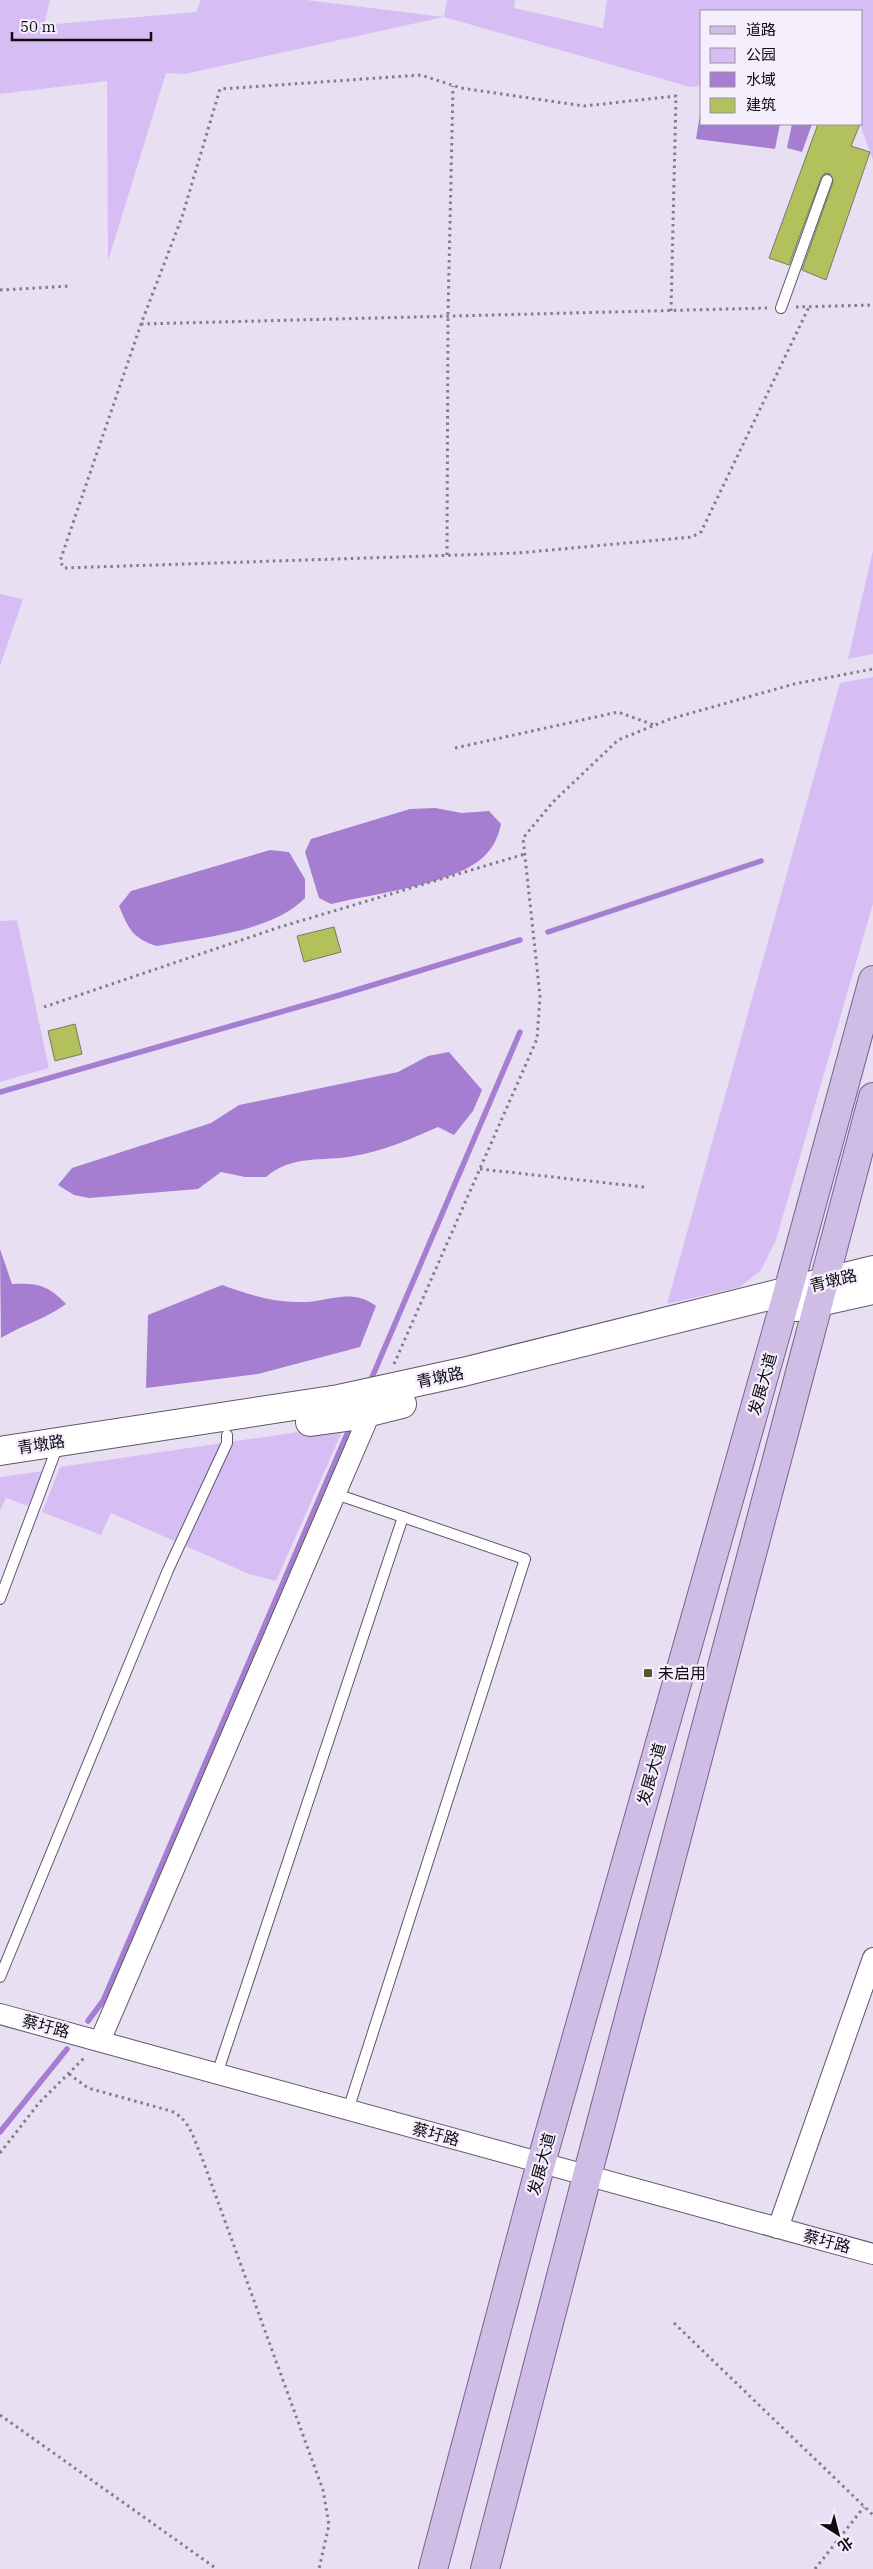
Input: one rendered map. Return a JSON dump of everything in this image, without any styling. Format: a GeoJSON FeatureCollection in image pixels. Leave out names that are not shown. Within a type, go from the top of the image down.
{"type":"FeatureCollection","features":[{"type":"Feature","properties":{"kind":"main road","name":"发展大道"},"geometry":{"type":"LineString","coordinates":[[433,2569],[541,2163],[785,1301],[873,980]]}},
{"type":"Feature","properties":{"kind":"main road","name":"发展大道"},"geometry":{"type":"LineString","coordinates":[[485,2569],[587,2176],[873,1097]]}},
{"type":"Feature","properties":{"kind":"main road","name":"青墩路"},"geometry":{"type":"LineString","coordinates":[[0,1450],[55,1451],[227,1435],[377,1400],[463,1372],[822,1292],[873,1270]]}},
{"type":"Feature","properties":{"kind":"main road","name":"青墩路"},"geometry":{"type":"LineString","coordinates":[[822,1292],[873,1290]]}},
{"type":"Feature","properties":{"kind":"main road","name":"青墩路"},"geometry":{"type":"LineString","coordinates":[[0,1469],[55,1451],[339,1399],[377,1400]]}},
{"type":"Feature","properties":{"kind":"street"},"geometry":{"type":"LineString","coordinates":[[100,2041],[377,1400]]}},
{"type":"Feature","properties":{"kind":"street"},"geometry":{"type":"LineString","coordinates":[[778,2228],[873,1958]]}},
{"type":"Feature","properties":{"kind":"street","name":"蔡圩路"},"geometry":{"type":"LineString","coordinates":[[0,2014],[873,2254]]}},
{"type":"Feature","properties":{"kind":"lane"},"geometry":{"type":"LineString","coordinates":[[781,308],[827,180]]}},
{"type":"Feature","properties":{"kind":"lane"},"geometry":{"type":"LineString","coordinates":[[0,1977],[168,1570],[227,1443],[227,1435]]}},
{"type":"Feature","properties":{"kind":"lane"},"geometry":{"type":"LineString","coordinates":[[0,1599],[55,1451]]}},
{"type":"Feature","properties":{"kind":"lane"},"geometry":{"type":"LineString","coordinates":[[336,1494],[524,1559],[348,2110]]}},
{"type":"Feature","properties":{"kind":"lane"},"geometry":{"type":"LineString","coordinates":[[217,2074],[403,1517]]}},
{"type":"Feature","properties":{"kind":"path"},"geometry":{"type":"LineString","coordinates":[[671,310],[676,96],[584,106],[453,86],[421,76],[220,89],[182,216],[141,324],[60,561],[64,568],[518,553],[692,537],[701,532],[809,307]]}},
{"type":"Feature","properties":{"kind":"path"},"geometry":{"type":"LineString","coordinates":[[447,555],[448,315],[453,86]]}},
{"type":"Feature","properties":{"kind":"path"},"geometry":{"type":"LineString","coordinates":[[0,290],[71,286]]}},
{"type":"Feature","properties":{"kind":"path"},"geometry":{"type":"LineString","coordinates":[[141,324],[873,305]]}},
{"type":"Feature","properties":{"kind":"path"},"geometry":{"type":"LineString","coordinates":[[377,1400],[537,1039],[540,996],[523,838],[553,802],[618,740],[655,725],[794,684],[873,669]]}},
{"type":"Feature","properties":{"kind":"path"},"geometry":{"type":"LineString","coordinates":[[454,748],[618,712],[655,725]]}},
{"type":"Feature","properties":{"kind":"path"},"geometry":{"type":"LineString","coordinates":[[44,1008],[280,927],[525,854]]}},
{"type":"Feature","properties":{"kind":"path"},"geometry":{"type":"LineString","coordinates":[[480,1169],[644,1186]]}},
{"type":"Feature","properties":{"kind":"path"},"geometry":{"type":"LineString","coordinates":[[0,2153],[39,2103],[100,2041]]}},
{"type":"Feature","properties":{"kind":"path"},"geometry":{"type":"LineString","coordinates":[[69,2074],[88,2088],[171,2111],[181,2116],[187,2123],[202,2158],[323,2490],[329,2525],[320,2569]]}},
{"type":"Feature","properties":{"kind":"path"},"geometry":{"type":"LineString","coordinates":[[674,2323],[873,2515]]}},
{"type":"Feature","properties":{"kind":"path"},"geometry":{"type":"LineString","coordinates":[[0,2416],[217,2569]]}},
{"type":"Feature","properties":{"kind":"path"},"geometry":{"type":"LineString","coordinates":[[816,2569],[864,2506]]}},
{"type":"Feature","properties":{"kind":"green space"},"geometry":{"type":"Polygon","coordinates":[[[0,0],[50,0],[44,25],[196,12],[201,0],[306,0],[444,17],[185,74],[166,73],[108,261],[107,81],[0,94],[0,0]]]}},
{"type":"Feature","properties":{"kind":"green space"},"geometry":{"type":"Polygon","coordinates":[[[447,0],[515,0],[514,8],[603,28],[607,0],[873,0],[873,160],[860,125],[863,125],[863,10],[700,10],[700,85],[690,87],[444,17],[447,0]]]}},
{"type":"Feature","properties":{"kind":"green space"},"geometry":{"type":"Polygon","coordinates":[[[873,551],[873,654],[848,659],[872,554],[873,551]]]}},
{"type":"Feature","properties":{"kind":"green space"},"geometry":{"type":"Polygon","coordinates":[[[0,594],[23,599],[0,666],[0,594]]]}},
{"type":"Feature","properties":{"kind":"green space"},"geometry":{"type":"Polygon","coordinates":[[[873,677],[873,904],[776,1240],[761,1270],[740,1287],[667,1304],[840,683],[873,677]]]}},
{"type":"Feature","properties":{"kind":"green space"},"geometry":{"type":"Polygon","coordinates":[[[17,920],[49,1068],[0,1082],[0,921],[17,920]]]}},
{"type":"Feature","properties":{"kind":"green space"},"geometry":{"type":"Polygon","coordinates":[[[345,1425],[276,1581],[249,1574],[111,1513],[101,1535],[42,1512],[60,1467],[345,1425]]]}},
{"type":"Feature","properties":{"kind":"green space"},"geometry":{"type":"Polygon","coordinates":[[[43,1471],[28,1506],[6,1498],[0,1511],[0,1477],[43,1471]]]}},
{"type":"Feature","properties":{"kind":"water"},"geometry":{"type":"Polygon","coordinates":[[[700,114],[700,125],[780,125],[775,149],[696,139],[700,114]]]}},
{"type":"Feature","properties":{"kind":"water"},"geometry":{"type":"Polygon","coordinates":[[[792,125],[812,125],[802,152],[787,148],[792,125]]]}},
{"type":"Feature","properties":{"kind":"water"},"geometry":{"type":"Polygon","coordinates":[[[435,808],[462,813],[489,811],[501,824],[491,848],[480,860],[466,869],[430,882],[331,904],[319,898],[305,852],[311,839],[410,809],[435,808]]]}},
{"type":"Feature","properties":{"kind":"water"},"geometry":{"type":"Polygon","coordinates":[[[270,850],[289,852],[305,879],[305,898],[274,919],[256,926],[215,936],[157,946],[142,940],[132,932],[125,921],[119,906],[131,891],[270,850]]]}},
{"type":"Feature","properties":{"kind":"water"},"geometry":{"type":"Polygon","coordinates":[[[449,1052],[482,1090],[473,1111],[454,1135],[438,1127],[397,1144],[365,1154],[297,1162],[276,1170],[266,1177],[245,1177],[221,1172],[198,1189],[89,1198],[74,1195],[58,1185],[72,1168],[211,1123],[239,1105],[398,1072],[428,1056],[449,1052]]]}},
{"type":"Feature","properties":{"kind":"water"},"geometry":{"type":"Polygon","coordinates":[[[0,1249],[12,1284],[42,1286],[66,1304],[1,1338],[0,1249]]]}},
{"type":"Feature","properties":{"kind":"water"},"geometry":{"type":"Polygon","coordinates":[[[222,1285],[251,1295],[281,1301],[312,1301],[349,1296],[367,1300],[376,1306],[360,1347],[258,1374],[146,1388],[148,1315],[222,1285]]]}},
{"type":"Feature","properties":{"kind":"building"},"geometry":{"type":"Polygon","coordinates":[[[818,125],[860,125],[851,146],[870,152],[826,280],[802,270],[833,182],[830,174],[825,173],[821,178],[789,265],[769,258],[818,125]]]}},
{"type":"Feature","properties":{"kind":"building"},"geometry":{"type":"Polygon","coordinates":[[[334,927],[341,952],[304,962],[297,936],[334,927]]]}},
{"type":"Feature","properties":{"kind":"building"},"geometry":{"type":"Polygon","coordinates":[[[75,1024],[82,1054],[55,1061],[48,1031],[75,1024]]]}},
{"type":"Feature","properties":{"kind":"waterway"},"geometry":{"type":"LineString","coordinates":[[548,932],[761,861]]}},
{"type":"Feature","properties":{"kind":"waterway"},"geometry":{"type":"LineString","coordinates":[[0,1092],[340,995],[520,940]]}},
{"type":"Feature","properties":{"kind":"waterway"},"geometry":{"type":"LineString","coordinates":[[370,1382],[520,1032]]}},
{"type":"Feature","properties":{"kind":"waterway"},"geometry":{"type":"LineString","coordinates":[[88,2021],[103,2001],[350,1427]]}},
{"type":"Feature","properties":{"kind":"waterway"},"geometry":{"type":"LineString","coordinates":[[0,2132],[67,2049]]}},
{"type":"Feature","properties":{"kind":"place","name":"未启用"},"geometry":{"type":"Point","coordinates":[648,1673]}}]}
